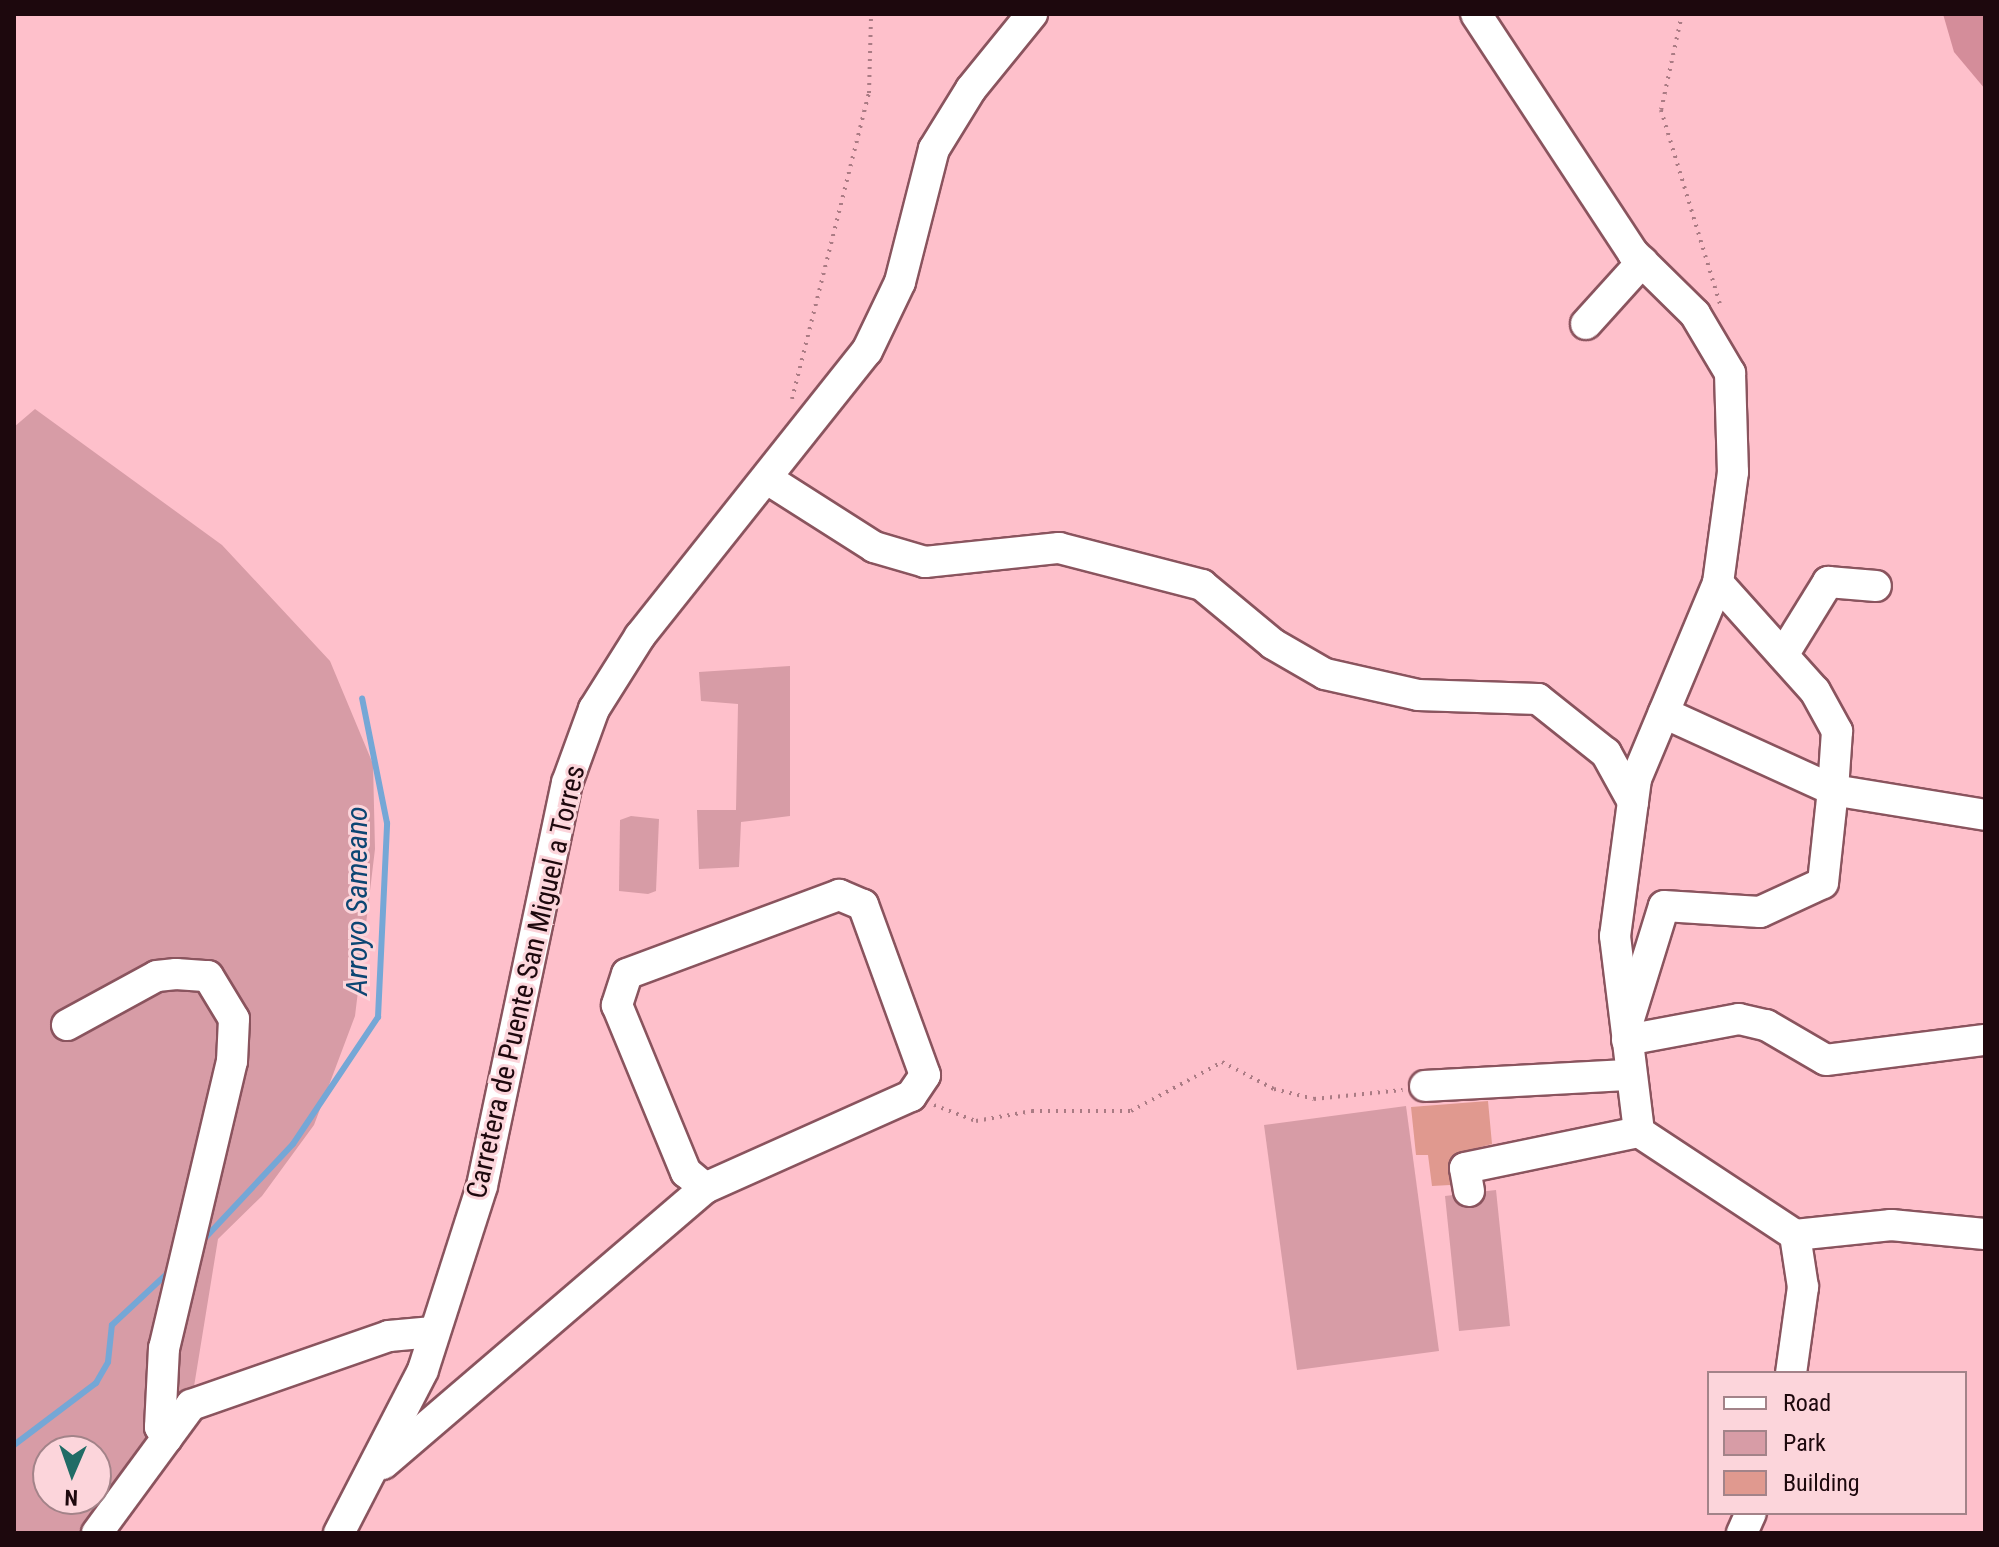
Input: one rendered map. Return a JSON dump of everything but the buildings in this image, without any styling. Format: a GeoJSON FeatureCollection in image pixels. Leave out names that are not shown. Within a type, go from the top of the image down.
{"type":"FeatureCollection","features":[{"type":"Feature","properties":{"kind":"street","name":"Carretera de Puente San Miguel a Torres"},"geometry":{"type":"LineString","coordinates":[[339,1533],[378,1468],[423,1370],[482,1186],[567,783],[594,709],[640,636],[769,480],[887,317],[934,149],[971,89],[1032,14]]}},
{"type":"Feature","properties":{"kind":"street"},"geometry":{"type":"LineString","coordinates":[[1476,14],[1642,262],[1695,314],[1730,373],[1733,472],[1718,583],[1664,713],[1633,802],[1614,912],[1630,1075],[1639,1132]]}},
{"type":"Feature","properties":{"kind":"street"},"geometry":{"type":"LineString","coordinates":[[1586,324],[1642,262]]}},
{"type":"Feature","properties":{"kind":"street"},"geometry":{"type":"LineString","coordinates":[[769,480],[874,547],[925,562],[1059,548],[1202,585],[1273,644],[1325,674],[1418,695],[1538,699],[1606,753],[1633,802]]}},
{"type":"Feature","properties":{"kind":"street"},"geometry":{"type":"LineString","coordinates":[[1783,655],[1828,582],[1876,586]]}},
{"type":"Feature","properties":{"kind":"street"},"geometry":{"type":"LineString","coordinates":[[1626,1034],[1664,906],[1760,912],[1823,883],[1837,731],[1783,655],[1718,583]]}},
{"type":"Feature","properties":{"kind":"street"},"geometry":{"type":"LineString","coordinates":[[1664,713],[1833,790],[1985,815]]}},
{"type":"Feature","properties":{"kind":"street"},"geometry":{"type":"LineString","coordinates":[[378,1468],[705,1188],[911,1096],[925,1075],[863,905],[839,895],[627,974],[617,1005],[686,1172],[705,1188]]}},
{"type":"Feature","properties":{"kind":"street"},"geometry":{"type":"LineString","coordinates":[[67,1025],[157,976],[176,974],[208,976],[234,1019],[232,1061],[164,1348],[160,1427],[167,1438]]}},
{"type":"Feature","properties":{"kind":"street"},"geometry":{"type":"LineString","coordinates":[[1626,1034],[1739,1019],[1766,1025],[1826,1060],[1985,1040]]}},
{"type":"Feature","properties":{"kind":"street"},"geometry":{"type":"LineString","coordinates":[[1425,1086],[1630,1075]]}},
{"type":"Feature","properties":{"kind":"street"},"geometry":{"type":"LineString","coordinates":[[1469,1191],[1465,1168],[1639,1132],[1795,1235],[1891,1225],[1985,1234]]}},
{"type":"Feature","properties":{"kind":"street"},"geometry":{"type":"LineString","coordinates":[[1791,1371],[1803,1287],[1795,1235]]}},
{"type":"Feature","properties":{"kind":"street"},"geometry":{"type":"LineString","coordinates":[[97,1533],[191,1405],[389,1336],[433,1332]]}},
{"type":"Feature","properties":{"kind":"street"},"geometry":{"type":"LineString","coordinates":[[423,1370],[469,1393]]}},
{"type":"Feature","properties":{"kind":"path"},"geometry":{"type":"LineString","coordinates":[[792,399],[869,93],[871,14]]}},
{"type":"Feature","properties":{"kind":"path"},"geometry":{"type":"LineString","coordinates":[[1682,14],[1661,110],[1724,321]]}},
{"type":"Feature","properties":{"kind":"path"},"geometry":{"type":"LineString","coordinates":[[911,1096],[976,1121],[1064,1111],[1131,1111],[1222,1062],[1274,1089],[1314,1099],[1425,1086]]}},
{"type":"Feature","properties":{"kind":"green space"},"geometry":{"type":"Polygon","coordinates":[[[35,409],[222,545],[330,661],[373,764],[375,849],[355,1016],[314,1125],[262,1196],[218,1239],[191,1405],[102,1533],[14,1533],[14,427],[35,409]]]}},
{"type":"Feature","properties":{"kind":"green space"},"geometry":{"type":"Polygon","coordinates":[[[790,666],[790,816],[741,822],[739,867],[699,869],[697,810],[736,810],[738,704],[701,701],[699,672],[790,666]]]}},
{"type":"Feature","properties":{"kind":"green space"},"geometry":{"type":"Polygon","coordinates":[[[631,816],[659,819],[656,891],[648,894],[619,891],[620,820],[631,816]]]}},
{"type":"Feature","properties":{"kind":"green space"},"geometry":{"type":"Polygon","coordinates":[[[1406,1106],[1439,1351],[1297,1370],[1264,1125],[1406,1106]]]}},
{"type":"Feature","properties":{"kind":"green space"},"geometry":{"type":"Polygon","coordinates":[[[1496,1190],[1510,1326],[1459,1331],[1445,1196],[1496,1190]]]}},
{"type":"Feature","properties":{"kind":"shaded area"},"geometry":{"type":"Polygon","coordinates":[[[1943,14],[1985,14],[1985,89],[1954,52],[1943,14]]]}},
{"type":"Feature","properties":{"kind":"waterway","name":"Arroyo Sameano"},"geometry":{"type":"LineString","coordinates":[[206,1237],[293,1144],[378,1017],[387,823],[362,698]]}},
{"type":"Feature","properties":{"kind":"waterway","name":"Arroyo Sameano"},"geometry":{"type":"LineString","coordinates":[[14,1445],[96,1383],[108,1362],[112,1325],[170,1271]]}}]}
